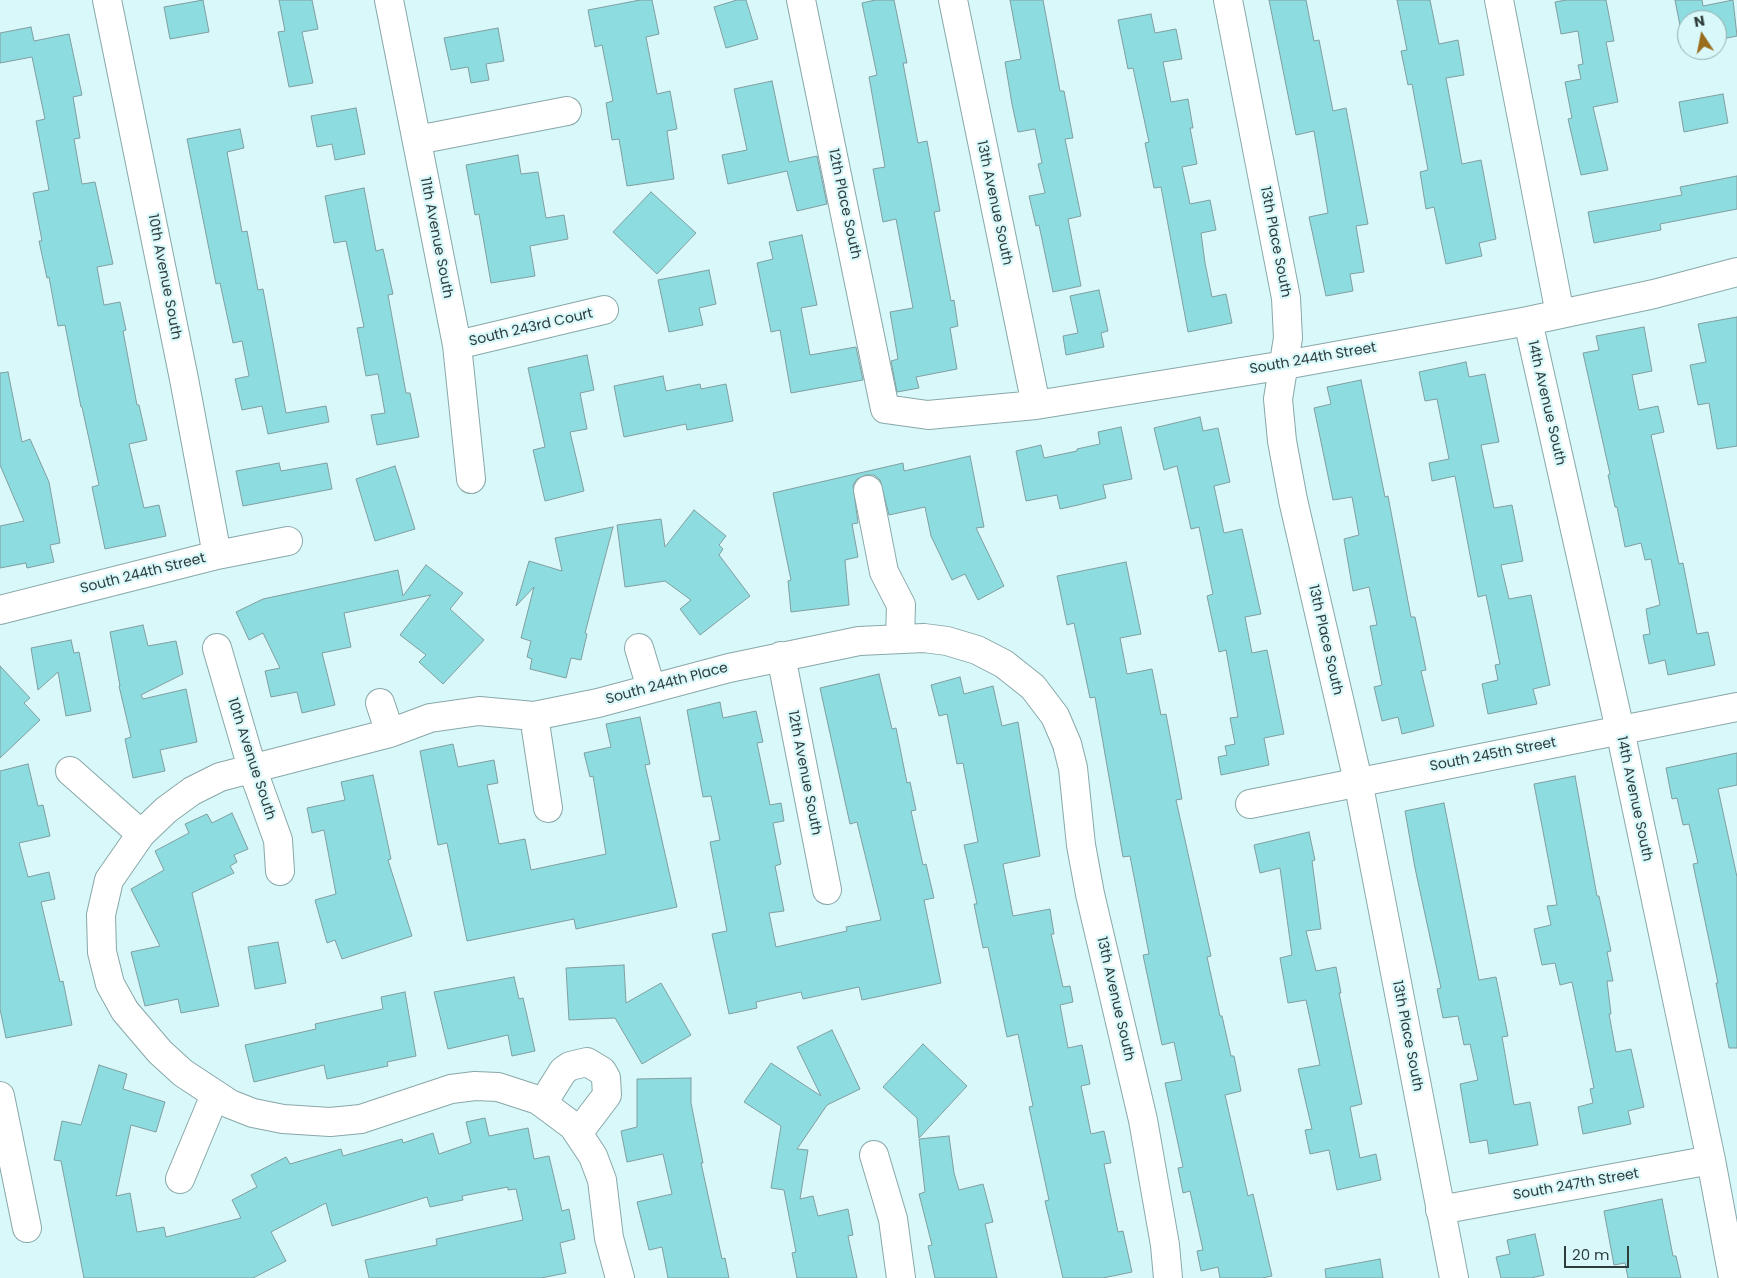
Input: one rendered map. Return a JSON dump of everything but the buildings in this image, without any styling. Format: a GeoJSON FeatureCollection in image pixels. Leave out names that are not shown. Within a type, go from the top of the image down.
{"type":"FeatureCollection","features":[{"type":"Feature","properties":{"kind":"street","name":"10th Avenue South"},"geometry":{"type":"LineString","coordinates":[[107,0],[182,369],[217,555]]}},
{"type":"Feature","properties":{"kind":"street","name":"11th Avenue South"},"geometry":{"type":"LineString","coordinates":[[389,0],[457,346],[471,479]]}},
{"type":"Feature","properties":{"kind":"street","name":"12th Place South"},"geometry":{"type":"LineString","coordinates":[[801,0],[885,409]]}},
{"type":"Feature","properties":{"kind":"street","name":"13th Avenue South"},"geometry":{"type":"LineString","coordinates":[[953,0],[1036,405]]}},
{"type":"Feature","properties":{"kind":"street","name":"13th Place South"},"geometry":{"type":"LineString","coordinates":[[1228,0],[1286,298],[1288,338],[1278,399],[1282,441],[1293,500],[1358,781],[1454,1278]]}},
{"type":"Feature","properties":{"kind":"street"},"geometry":{"type":"LineString","coordinates":[[1499,0],[1560,314]]}},
{"type":"Feature","properties":{"kind":"street"},"geometry":{"type":"LineString","coordinates":[[417,140],[567,111]]}},
{"type":"Feature","properties":{"kind":"street","name":"South 244th Street"},"geometry":{"type":"LineString","coordinates":[[885,409],[928,416],[1036,405],[1285,365],[1528,321],[1654,294],[1737,272]]}},
{"type":"Feature","properties":{"kind":"street","name":"South 243rd Court"},"geometry":{"type":"LineString","coordinates":[[457,346],[604,310]]}},
{"type":"Feature","properties":{"kind":"street","name":"14th Avenue South"},"geometry":{"type":"LineString","coordinates":[[1528,321],[1620,730],[1733,1278]]}},
{"type":"Feature","properties":{"kind":"street"},"geometry":{"type":"LineString","coordinates":[[868,490],[884,572],[900,605],[900,638]]}},
{"type":"Feature","properties":{"kind":"street","name":"South 244th Street"},"geometry":{"type":"LineString","coordinates":[[0,610],[217,555],[288,541]]}},
{"type":"Feature","properties":{"kind":"street","name":"South 244th Place"},"geometry":{"type":"LineString","coordinates":[[543,1102],[498,1086],[474,1086],[450,1090],[361,1119],[330,1122],[283,1119],[223,1100],[183,1072],[140,1032],[125,1011],[110,984],[102,952],[101,915],[109,880],[141,834],[166,810],[192,791],[220,777],[390,733],[430,718],[479,711],[534,716],[598,703],[781,656],[860,641],[900,638],[947,641],[987,654],[1016,672],[1033,688],[1046,703],[1058,722]]}},
{"type":"Feature","properties":{"kind":"street","name":"10th Avenue South"},"geometry":{"type":"LineString","coordinates":[[217,648],[252,768],[278,840],[280,871]]}},
{"type":"Feature","properties":{"kind":"street"},"geometry":{"type":"LineString","coordinates":[[639,648],[651,688]]}},
{"type":"Feature","properties":{"kind":"street","name":"12th Avenue South"},"geometry":{"type":"LineString","coordinates":[[781,656],[827,890]]}},
{"type":"Feature","properties":{"kind":"street"},"geometry":{"type":"LineString","coordinates":[[380,703],[390,733]]}},
{"type":"Feature","properties":{"kind":"street","name":"South 245th Street"},"geometry":{"type":"LineString","coordinates":[[1250,804],[1737,707]]}},
{"type":"Feature","properties":{"kind":"street"},"geometry":{"type":"LineString","coordinates":[[534,716],[548,808]]}},
{"type":"Feature","properties":{"kind":"street","name":"13th Avenue South"},"geometry":{"type":"LineString","coordinates":[[1058,722],[1073,768],[1080,837],[1090,894],[1143,1120],[1165,1245],[1168,1278]]}},
{"type":"Feature","properties":{"kind":"street"},"geometry":{"type":"LineString","coordinates":[[70,771],[141,834]]}},
{"type":"Feature","properties":{"kind":"street"},"geometry":{"type":"LineString","coordinates":[[572,1126],[607,1095],[606,1078],[595,1065],[587,1062],[570,1066],[563,1071],[543,1102],[572,1126],[593,1156],[602,1180],[609,1238],[620,1278]]}},
{"type":"Feature","properties":{"kind":"street"},"geometry":{"type":"LineString","coordinates":[[0,1096],[27,1228]]}},
{"type":"Feature","properties":{"kind":"street"},"geometry":{"type":"LineString","coordinates":[[180,1179],[223,1100]]}},
{"type":"Feature","properties":{"kind":"street"},"geometry":{"type":"LineString","coordinates":[[874,1155],[893,1219],[901,1278]]}},
{"type":"Feature","properties":{"kind":"street","name":"South 247th Street"},"geometry":{"type":"LineString","coordinates":[[1440,1210],[1710,1160]]}}]}
